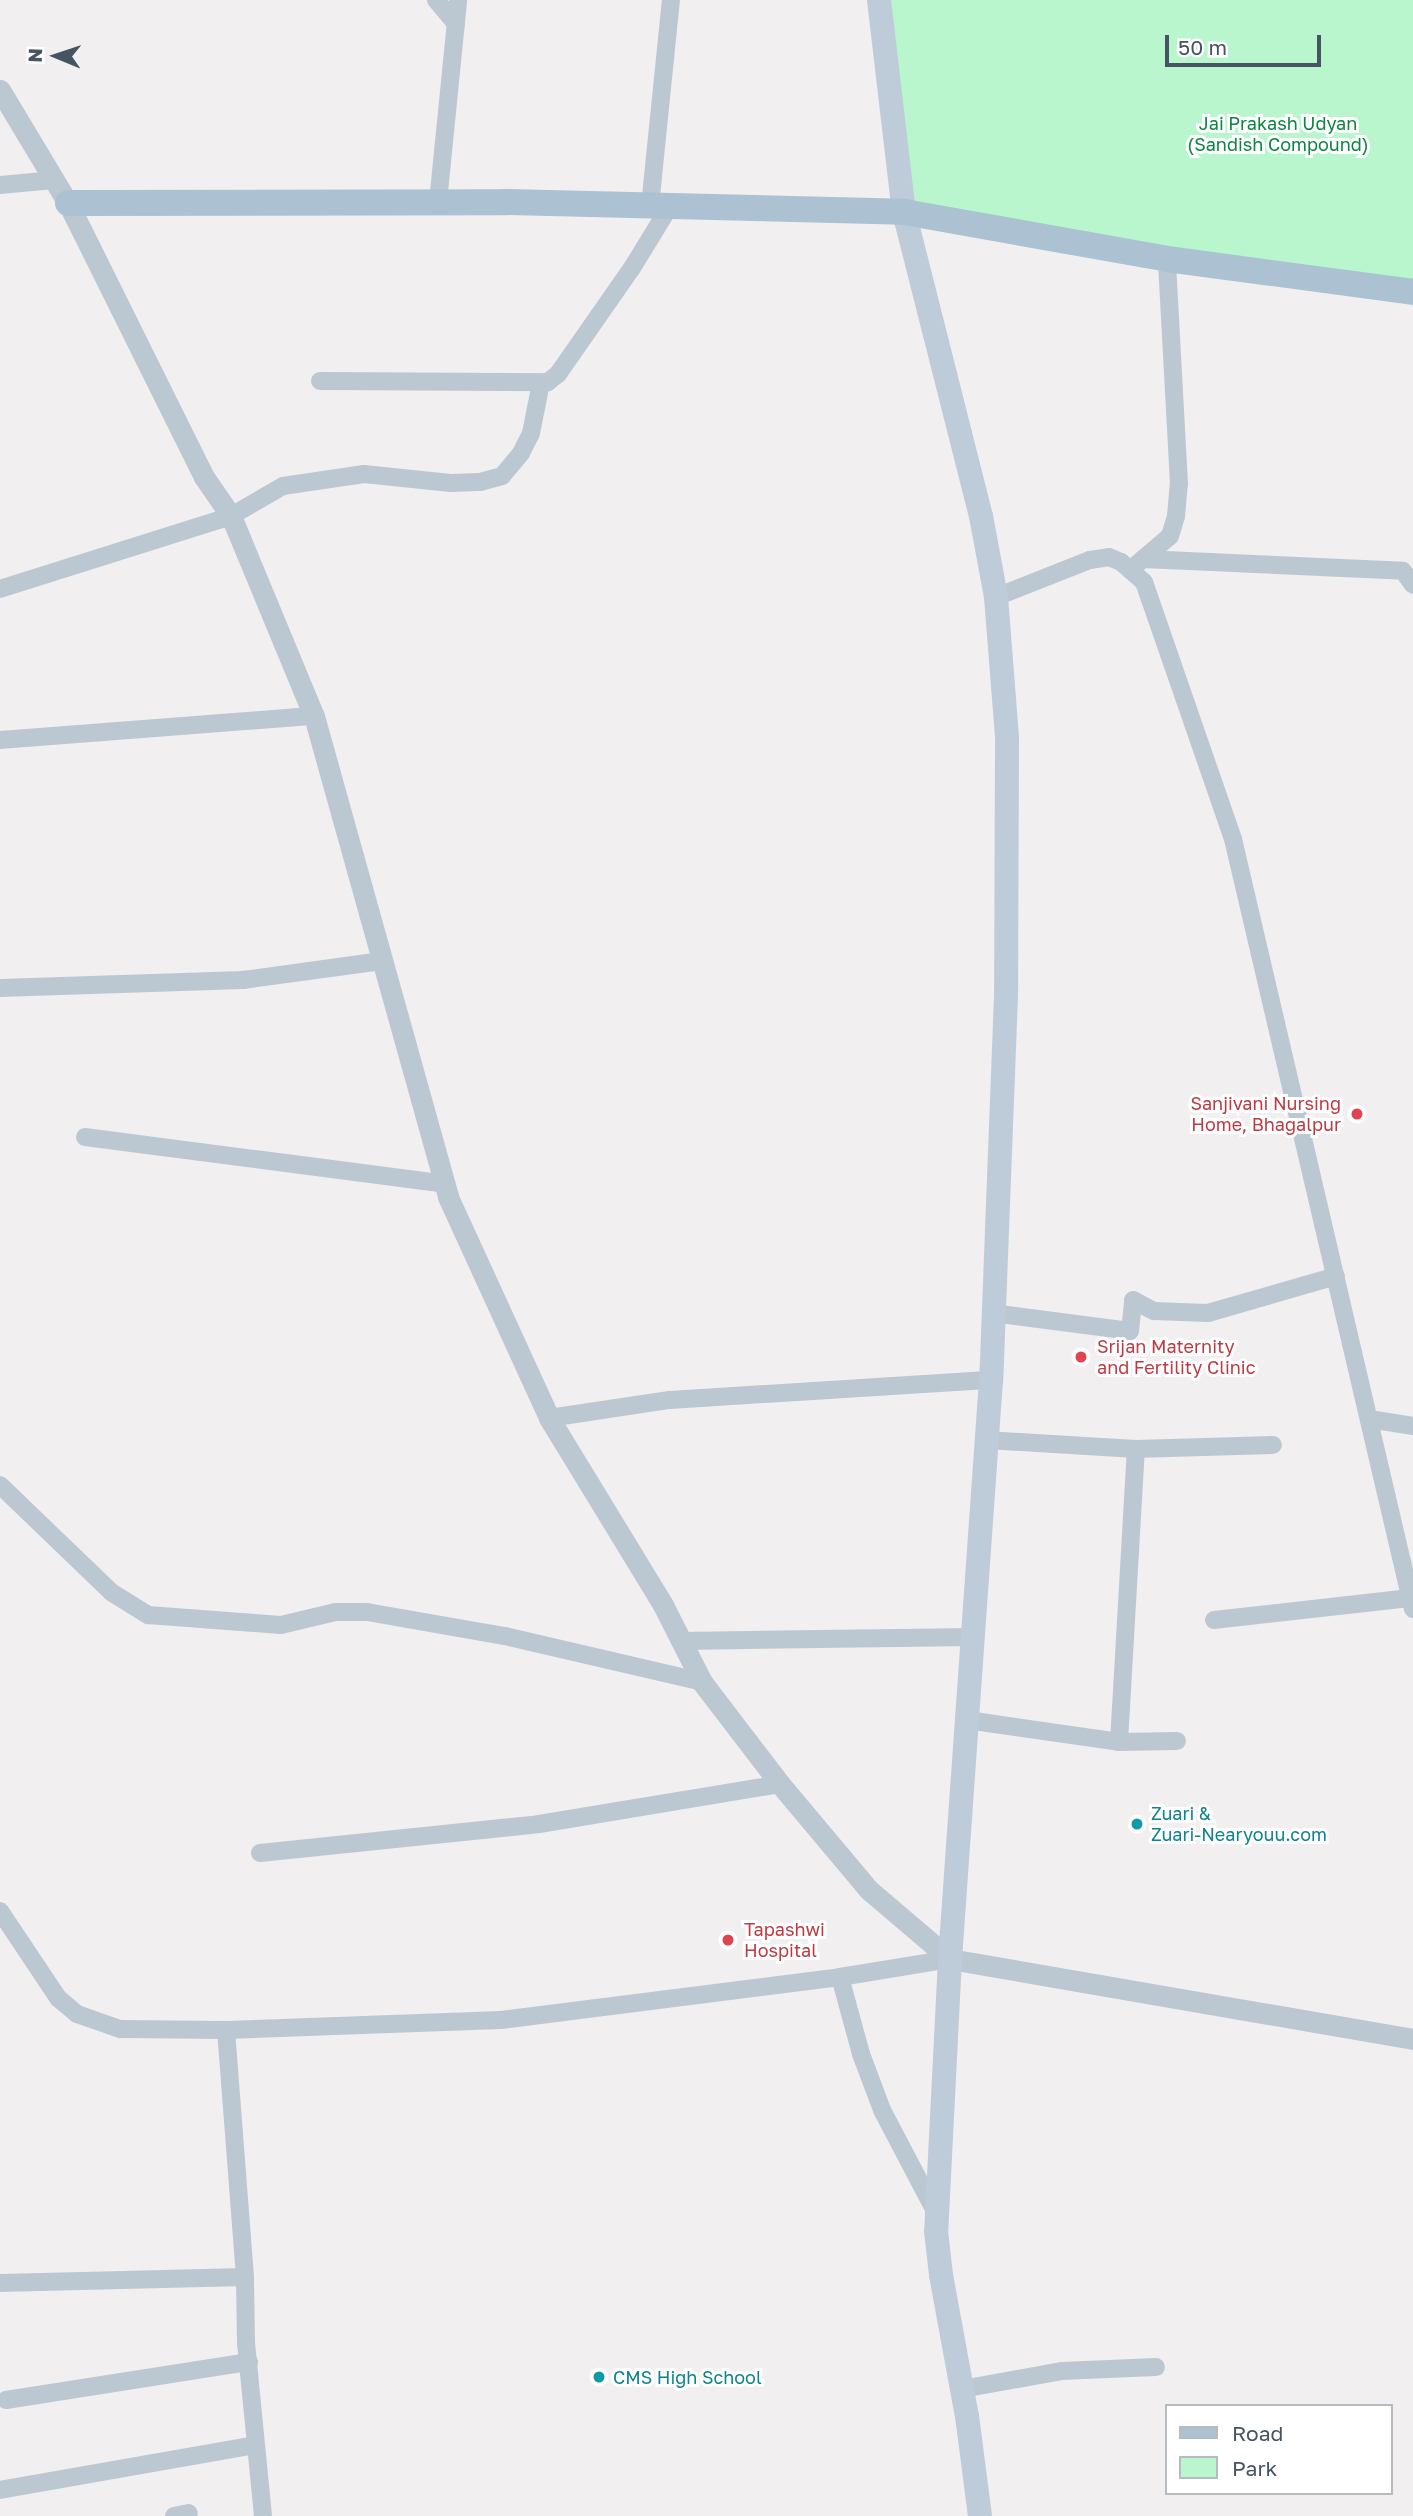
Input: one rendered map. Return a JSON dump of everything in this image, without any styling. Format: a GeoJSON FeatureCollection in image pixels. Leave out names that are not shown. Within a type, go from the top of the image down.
{"type":"FeatureCollection","features":[{"type":"Feature","properties":{"kind":"main road"},"geometry":{"type":"LineString","coordinates":[[879,0],[904,212],[981,516],[996,597],[1007,737],[1006,996],[991,1380],[950,1959],[936,2213],[940,2275],[962,2389],[980,2516]]}},
{"type":"Feature","properties":{"kind":"main road"},"geometry":{"type":"LineString","coordinates":[[68,204],[438,202],[904,212],[1167,259],[1413,292]]}},
{"type":"Feature","properties":{"kind":"street"},"geometry":{"type":"LineString","coordinates":[[436,0],[456,24]]}},
{"type":"Feature","properties":{"kind":"street"},"geometry":{"type":"LineString","coordinates":[[438,202],[458,0]]}},
{"type":"Feature","properties":{"kind":"street"},"geometry":{"type":"LineString","coordinates":[[320,381],[541,383],[548,382],[558,374],[632,268],[660,206],[671,0]]}},
{"type":"Feature","properties":{"kind":"street"},"geometry":{"type":"LineString","coordinates":[[0,90],[68,204],[204,477],[232,516],[314,716],[445,1184],[549,1418],[663,1605],[702,1682],[780,1784],[869,1890],[950,1959]]}},
{"type":"Feature","properties":{"kind":"street"},"geometry":{"type":"LineString","coordinates":[[0,185],[54,180]]}},
{"type":"Feature","properties":{"kind":"street"},"geometry":{"type":"LineString","coordinates":[[1136,564],[1170,536],[1179,484],[1167,259]]}},
{"type":"Feature","properties":{"kind":"street"},"geometry":{"type":"LineString","coordinates":[[0,589],[232,516],[266,494],[294,485],[364,474],[451,483],[480,482],[502,476],[521,453],[531,433],[541,383]]}},
{"type":"Feature","properties":{"kind":"street"},"geometry":{"type":"LineString","coordinates":[[996,597],[1090,560],[1109,557],[1136,564],[1403,571],[1413,585]]}},
{"type":"Feature","properties":{"kind":"street"},"geometry":{"type":"LineString","coordinates":[[1136,564],[1233,839],[1412,1604],[1214,1620]]}},
{"type":"Feature","properties":{"kind":"street"},"geometry":{"type":"LineString","coordinates":[[0,740],[314,716]]}},
{"type":"Feature","properties":{"kind":"street"},"geometry":{"type":"LineString","coordinates":[[0,988],[243,980],[382,961]]}},
{"type":"Feature","properties":{"kind":"street"},"geometry":{"type":"LineString","coordinates":[[85,1137],[445,1184]]}},
{"type":"Feature","properties":{"kind":"street"},"geometry":{"type":"LineString","coordinates":[[992,1312],[1129,1331],[1133,1300],[1154,1311],[1208,1312],[1336,1276]]}},
{"type":"Feature","properties":{"kind":"street"},"geometry":{"type":"LineString","coordinates":[[549,1418],[670,1400],[991,1380]]}},
{"type":"Feature","properties":{"kind":"street"},"geometry":{"type":"LineString","coordinates":[[1369,1419],[1413,1426]]}},
{"type":"Feature","properties":{"kind":"street"},"geometry":{"type":"LineString","coordinates":[[986,1440],[1136,1449],[1273,1445]]}},
{"type":"Feature","properties":{"kind":"street"},"geometry":{"type":"LineString","coordinates":[[1119,1742],[1136,1449]]}},
{"type":"Feature","properties":{"kind":"street"},"geometry":{"type":"LineString","coordinates":[[0,1485],[111,1592],[148,1615],[281,1625],[335,1612],[367,1612],[505,1636],[702,1682]]}},
{"type":"Feature","properties":{"kind":"street"},"geometry":{"type":"LineString","coordinates":[[681,1641],[974,1637]]}},
{"type":"Feature","properties":{"kind":"street"},"geometry":{"type":"LineString","coordinates":[[968,1720],[1119,1742],[1177,1741]]}},
{"type":"Feature","properties":{"kind":"street"},"geometry":{"type":"LineString","coordinates":[[260,1853],[539,1824],[780,1784]]}},
{"type":"Feature","properties":{"kind":"street"},"geometry":{"type":"LineString","coordinates":[[0,1911],[58,1998],[77,2014],[120,2029],[226,2030],[501,2020],[840,1977],[950,1959],[1413,2039]]}},
{"type":"Feature","properties":{"kind":"street"},"geometry":{"type":"LineString","coordinates":[[840,1977],[861,2054],[882,2110],[936,2213]]}},
{"type":"Feature","properties":{"kind":"street"},"geometry":{"type":"LineString","coordinates":[[226,2030],[255,2445],[263,2516]]}},
{"type":"Feature","properties":{"kind":"street"},"geometry":{"type":"LineString","coordinates":[[0,2283],[245,2277]]}},
{"type":"Feature","properties":{"kind":"street"},"geometry":{"type":"LineString","coordinates":[[6,2400],[249,2362]]}},
{"type":"Feature","properties":{"kind":"street"},"geometry":{"type":"LineString","coordinates":[[962,2389],[1062,2371],[1156,2367]]}},
{"type":"Feature","properties":{"kind":"street"},"geometry":{"type":"LineString","coordinates":[[0,2490],[255,2445]]}},
{"type":"Feature","properties":{"kind":"green space","name":"Jai Prakash Udyan (Sandish Compound)"},"geometry":{"type":"Polygon","coordinates":[[[884,0],[1413,0],[1413,292],[904,212],[884,0]]]}},
{"type":"Feature","properties":{"kind":"place","name":"Sanjivani Nursing Home, Bhagalpur"},"geometry":{"type":"Point","coordinates":[1357,1114]}},
{"type":"Feature","properties":{"kind":"place","name":"Srijan Maternity and Fertility Clinic"},"geometry":{"type":"Point","coordinates":[1081,1357]}},
{"type":"Feature","properties":{"kind":"place","name":"Zuari & Zuari-Nearyouu.com"},"geometry":{"type":"Point","coordinates":[1137,1824]}},
{"type":"Feature","properties":{"kind":"place","name":"Tapashwi Hospital"},"geometry":{"type":"Point","coordinates":[728,1940]}},
{"type":"Feature","properties":{"kind":"place","name":"CMS High School"},"geometry":{"type":"Point","coordinates":[599,2377]}}]}
